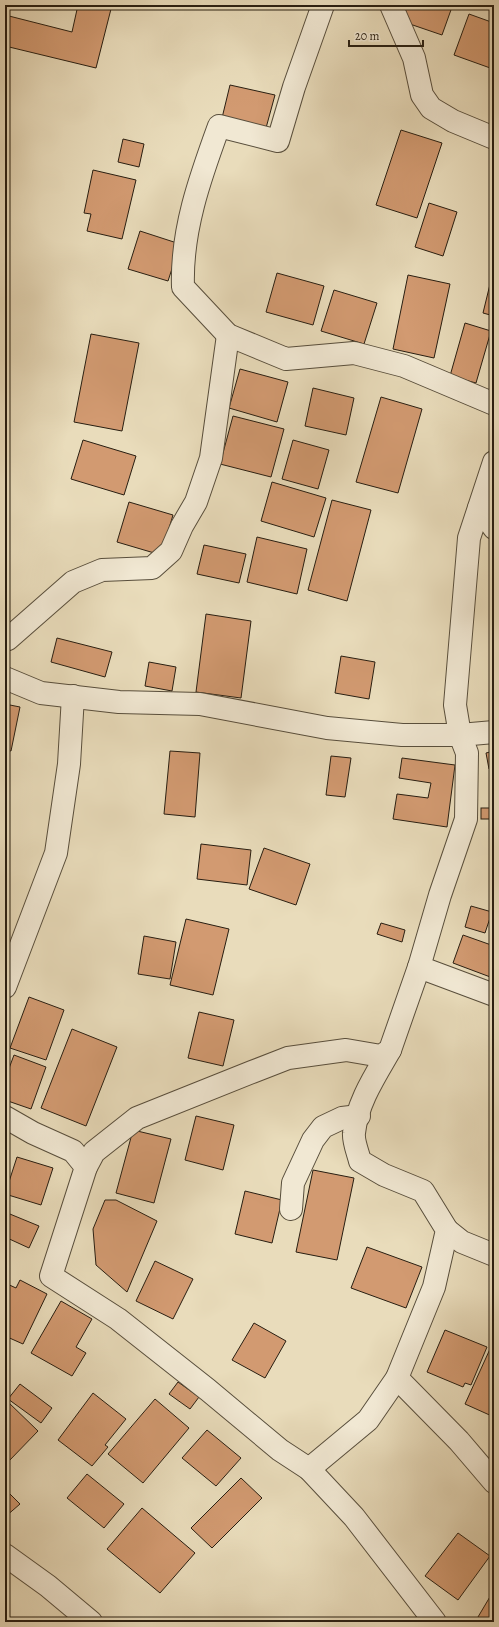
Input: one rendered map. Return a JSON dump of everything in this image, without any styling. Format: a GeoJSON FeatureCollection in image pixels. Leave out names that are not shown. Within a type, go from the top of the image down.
{"type":"FeatureCollection","features":[{"type":"Feature","properties":{"kind":"street"},"geometry":{"type":"LineString","coordinates":[[323,5],[294,87],[278,141],[218,126],[195,193],[182,260],[183,287],[228,335],[286,358],[354,353],[404,366],[494,404]]}},
{"type":"Feature","properties":{"kind":"street"},"geometry":{"type":"LineString","coordinates":[[391,5],[414,58],[422,95],[431,108],[453,121],[494,138]]}},
{"type":"Feature","properties":{"kind":"street"},"geometry":{"type":"LineString","coordinates":[[5,640],[73,582],[102,570],[152,568],[171,551],[182,526],[196,502],[211,458],[228,335]]}},
{"type":"Feature","properties":{"kind":"street"},"geometry":{"type":"LineString","coordinates":[[494,462],[469,538],[455,697],[460,735],[468,753],[466,819],[440,895],[419,967],[390,1050],[364,1096],[354,1134],[360,1161],[384,1176],[423,1191],[447,1230],[462,1242],[494,1255]]}},
{"type":"Feature","properties":{"kind":"street"},"geometry":{"type":"LineString","coordinates":[[479,508],[494,528]]}},
{"type":"Feature","properties":{"kind":"street"},"geometry":{"type":"LineString","coordinates":[[5,678],[41,693],[119,702],[200,704],[327,728],[402,735],[460,735],[494,732]]}},
{"type":"Feature","properties":{"kind":"street"},"geometry":{"type":"LineString","coordinates":[[5,987],[56,853],[69,764],[73,696]]}},
{"type":"Feature","properties":{"kind":"street"},"geometry":{"type":"LineString","coordinates":[[419,967],[494,995]]}},
{"type":"Feature","properties":{"kind":"street"},"geometry":{"type":"LineString","coordinates":[[390,1050],[381,1056],[346,1050],[288,1058],[137,1118],[94,1152],[86,1167],[51,1276],[118,1319],[208,1390],[280,1450],[309,1469],[354,1517],[435,1622]]}},
{"type":"Feature","properties":{"kind":"street"},"geometry":{"type":"LineString","coordinates":[[291,1209],[293,1183],[313,1140],[323,1128],[342,1118],[358,1116]]}},
{"type":"Feature","properties":{"kind":"street"},"geometry":{"type":"LineString","coordinates":[[5,1118],[33,1133],[73,1151],[86,1167]]}},
{"type":"Feature","properties":{"kind":"street"},"geometry":{"type":"LineString","coordinates":[[309,1469],[368,1420],[397,1378],[434,1287],[447,1230]]}},
{"type":"Feature","properties":{"kind":"street"},"geometry":{"type":"LineString","coordinates":[[397,1378],[459,1441],[494,1482]]}},
{"type":"Feature","properties":{"kind":"street"},"geometry":{"type":"LineString","coordinates":[[5,1555],[48,1586],[91,1622]]}},
{"type":"Feature","properties":{"kind":"building"},"geometry":{"type":"Polygon","coordinates":[[[78,5],[112,5],[96,68],[5,46],[5,34],[9,16],[72,32],[78,5]]]}},
{"type":"Feature","properties":{"kind":"building"},"geometry":{"type":"Polygon","coordinates":[[[407,5],[445,5],[452,7],[442,35],[401,21],[407,5]]]}},
{"type":"Feature","properties":{"kind":"building"},"geometry":{"type":"Polygon","coordinates":[[[469,14],[494,23],[493,69],[454,55],[469,14]]]}},
{"type":"Feature","properties":{"kind":"building"},"geometry":{"type":"Polygon","coordinates":[[[230,85],[275,95],[266,128],[222,118],[230,85]]]}},
{"type":"Feature","properties":{"kind":"building"},"geometry":{"type":"Polygon","coordinates":[[[401,130],[442,143],[417,218],[376,205],[401,130]]]}},
{"type":"Feature","properties":{"kind":"building"},"geometry":{"type":"Polygon","coordinates":[[[123,139],[144,144],[139,167],[118,162],[123,139]]]}},
{"type":"Feature","properties":{"kind":"building"},"geometry":{"type":"Polygon","coordinates":[[[93,170],[136,180],[122,239],[87,231],[91,214],[84,213],[93,170]]]}},
{"type":"Feature","properties":{"kind":"building"},"geometry":{"type":"Polygon","coordinates":[[[429,203],[457,212],[443,256],[415,247],[429,203]]]}},
{"type":"Feature","properties":{"kind":"building"},"geometry":{"type":"Polygon","coordinates":[[[140,231],[180,244],[168,281],[128,269],[140,231]]]}},
{"type":"Feature","properties":{"kind":"building"},"geometry":{"type":"Polygon","coordinates":[[[277,273],[324,286],[313,325],[266,312],[277,273]]]}},
{"type":"Feature","properties":{"kind":"building"},"geometry":{"type":"Polygon","coordinates":[[[408,275],[450,284],[434,358],[393,349],[408,275]]]}},
{"type":"Feature","properties":{"kind":"building"},"geometry":{"type":"Polygon","coordinates":[[[492,276],[494,276],[494,316],[483,313],[492,276]]]}},
{"type":"Feature","properties":{"kind":"building"},"geometry":{"type":"Polygon","coordinates":[[[334,290],[377,303],[364,344],[321,331],[334,290]]]}},
{"type":"Feature","properties":{"kind":"building"},"geometry":{"type":"Polygon","coordinates":[[[465,323],[491,331],[476,383],[450,376],[465,323]]]}},
{"type":"Feature","properties":{"kind":"building"},"geometry":{"type":"Polygon","coordinates":[[[91,334],[139,343],[122,431],[74,422],[91,334]]]}},
{"type":"Feature","properties":{"kind":"building"},"geometry":{"type":"Polygon","coordinates":[[[240,369],[288,382],[277,422],[229,408],[240,369]]]}},
{"type":"Feature","properties":{"kind":"building"},"geometry":{"type":"Polygon","coordinates":[[[313,388],[354,398],[346,435],[305,426],[313,388]]]}},
{"type":"Feature","properties":{"kind":"building"},"geometry":{"type":"Polygon","coordinates":[[[381,397],[422,409],[398,493],[356,482],[381,397]]]}},
{"type":"Feature","properties":{"kind":"building"},"geometry":{"type":"Polygon","coordinates":[[[233,416],[284,429],[271,477],[220,464],[233,416]]]}},
{"type":"Feature","properties":{"kind":"building"},"geometry":{"type":"Polygon","coordinates":[[[83,440],[136,456],[124,495],[71,479],[83,440]]]}},
{"type":"Feature","properties":{"kind":"building"},"geometry":{"type":"Polygon","coordinates":[[[293,440],[329,450],[318,489],[282,479],[293,440]]]}},
{"type":"Feature","properties":{"kind":"building"},"geometry":{"type":"Polygon","coordinates":[[[272,482],[326,498],[314,537],[261,521],[272,482]]]}},
{"type":"Feature","properties":{"kind":"building"},"geometry":{"type":"Polygon","coordinates":[[[332,500],[371,510],[347,601],[308,590],[332,500]]]}},
{"type":"Feature","properties":{"kind":"building"},"geometry":{"type":"Polygon","coordinates":[[[129,502],[173,515],[161,555],[117,542],[129,502]]]}},
{"type":"Feature","properties":{"kind":"building"},"geometry":{"type":"Polygon","coordinates":[[[257,537],[307,549],[297,594],[247,582],[257,537]]]}},
{"type":"Feature","properties":{"kind":"building"},"geometry":{"type":"Polygon","coordinates":[[[204,545],[246,554],[239,583],[197,574],[204,545]]]}},
{"type":"Feature","properties":{"kind":"building"},"geometry":{"type":"Polygon","coordinates":[[[206,614],[251,621],[241,698],[196,692],[206,614]]]}},
{"type":"Feature","properties":{"kind":"building"},"geometry":{"type":"Polygon","coordinates":[[[57,638],[112,652],[105,677],[51,662],[57,638]]]}},
{"type":"Feature","properties":{"kind":"building"},"geometry":{"type":"Polygon","coordinates":[[[341,656],[375,662],[369,699],[335,693],[341,656]]]}},
{"type":"Feature","properties":{"kind":"building"},"geometry":{"type":"Polygon","coordinates":[[[149,662],[176,667],[172,691],[145,686],[149,662]]]}},
{"type":"Feature","properties":{"kind":"building"},"geometry":{"type":"Polygon","coordinates":[[[5,704],[20,707],[11,751],[5,750],[5,704]]]}},
{"type":"Feature","properties":{"kind":"building"},"geometry":{"type":"Polygon","coordinates":[[[170,751],[200,753],[195,817],[164,814],[170,751]]]}},
{"type":"Feature","properties":{"kind":"building"},"geometry":{"type":"Polygon","coordinates":[[[494,751],[494,769],[489,769],[486,753],[494,751]]]}},
{"type":"Feature","properties":{"kind":"building"},"geometry":{"type":"Polygon","coordinates":[[[331,756],[351,758],[345,797],[326,795],[331,756]]]}},
{"type":"Feature","properties":{"kind":"building"},"geometry":{"type":"Polygon","coordinates":[[[402,758],[455,765],[447,827],[393,819],[397,794],[428,798],[431,783],[399,778],[402,758]]]}},
{"type":"Feature","properties":{"kind":"building"},"geometry":{"type":"Polygon","coordinates":[[[481,808],[494,808],[494,819],[481,819],[481,808]]]}},
{"type":"Feature","properties":{"kind":"building"},"geometry":{"type":"Polygon","coordinates":[[[201,844],[251,850],[247,885],[197,879],[201,844]]]}},
{"type":"Feature","properties":{"kind":"building"},"geometry":{"type":"Polygon","coordinates":[[[264,848],[310,864],[296,905],[249,889],[264,848]]]}},
{"type":"Feature","properties":{"kind":"building"},"geometry":{"type":"Polygon","coordinates":[[[471,906],[492,912],[485,933],[465,927],[471,906]]]}},
{"type":"Feature","properties":{"kind":"building"},"geometry":{"type":"Polygon","coordinates":[[[186,919],[229,929],[213,995],[170,985],[186,919]]]}},
{"type":"Feature","properties":{"kind":"building"},"geometry":{"type":"Polygon","coordinates":[[[381,923],[405,930],[402,942],[377,934],[381,923]]]}},
{"type":"Feature","properties":{"kind":"building"},"geometry":{"type":"Polygon","coordinates":[[[463,935],[494,946],[493,978],[453,963],[463,935]]]}},
{"type":"Feature","properties":{"kind":"building"},"geometry":{"type":"Polygon","coordinates":[[[144,936],[176,942],[170,979],[138,974],[144,936]]]}},
{"type":"Feature","properties":{"kind":"building"},"geometry":{"type":"Polygon","coordinates":[[[29,997],[64,1010],[46,1060],[10,1048],[29,997]]]}},
{"type":"Feature","properties":{"kind":"building"},"geometry":{"type":"Polygon","coordinates":[[[199,1012],[234,1020],[223,1066],[188,1058],[199,1012]]]}},
{"type":"Feature","properties":{"kind":"building"},"geometry":{"type":"Polygon","coordinates":[[[72,1029],[117,1047],[86,1126],[41,1108],[72,1029]]]}},
{"type":"Feature","properties":{"kind":"building"},"geometry":{"type":"Polygon","coordinates":[[[14,1055],[46,1067],[31,1109],[5,1100],[5,1079],[14,1055]]]}},
{"type":"Feature","properties":{"kind":"building"},"geometry":{"type":"Polygon","coordinates":[[[196,1116],[234,1125],[223,1170],[185,1160],[196,1116]]]}},
{"type":"Feature","properties":{"kind":"building"},"geometry":{"type":"Polygon","coordinates":[[[133,1130],[171,1139],[154,1203],[116,1193],[133,1130]]]}},
{"type":"Feature","properties":{"kind":"building"},"geometry":{"type":"Polygon","coordinates":[[[17,1157],[53,1168],[41,1205],[5,1194],[17,1157]]]}},
{"type":"Feature","properties":{"kind":"building"},"geometry":{"type":"Polygon","coordinates":[[[313,1170],[354,1178],[337,1260],[296,1252],[313,1170]]]}},
{"type":"Feature","properties":{"kind":"building"},"geometry":{"type":"Polygon","coordinates":[[[245,1191],[282,1200],[272,1243],[235,1234],[245,1191]]]}},
{"type":"Feature","properties":{"kind":"building"},"geometry":{"type":"Polygon","coordinates":[[[105,1200],[116,1200],[157,1221],[127,1292],[96,1265],[93,1229],[105,1200]]]}},
{"type":"Feature","properties":{"kind":"building"},"geometry":{"type":"Polygon","coordinates":[[[5,1212],[39,1226],[29,1248],[5,1237],[5,1212]]]}},
{"type":"Feature","properties":{"kind":"building"},"geometry":{"type":"Polygon","coordinates":[[[367,1247],[422,1267],[406,1308],[351,1288],[367,1247]]]}},
{"type":"Feature","properties":{"kind":"building"},"geometry":{"type":"Polygon","coordinates":[[[155,1261],[193,1279],[173,1319],[136,1301],[155,1261]]]}},
{"type":"Feature","properties":{"kind":"building"},"geometry":{"type":"Polygon","coordinates":[[[20,1280],[47,1294],[23,1344],[5,1336],[5,1283],[16,1288],[20,1280]]]}},
{"type":"Feature","properties":{"kind":"building"},"geometry":{"type":"Polygon","coordinates":[[[61,1301],[92,1319],[76,1347],[86,1353],[72,1376],[31,1353],[61,1301]]]}},
{"type":"Feature","properties":{"kind":"building"},"geometry":{"type":"Polygon","coordinates":[[[254,1323],[286,1341],[265,1378],[232,1360],[254,1323]]]}},
{"type":"Feature","properties":{"kind":"building"},"geometry":{"type":"Polygon","coordinates":[[[445,1330],[487,1347],[471,1385],[465,1383],[463,1387],[427,1372],[445,1330]]]}},
{"type":"Feature","properties":{"kind":"building"},"geometry":{"type":"Polygon","coordinates":[[[490,1349],[494,1351],[494,1417],[465,1404],[490,1349]]]}},
{"type":"Feature","properties":{"kind":"building"},"geometry":{"type":"Polygon","coordinates":[[[178,1382],[199,1397],[190,1409],[169,1394],[178,1382]]]}},
{"type":"Feature","properties":{"kind":"building"},"geometry":{"type":"Polygon","coordinates":[[[20,1384],[52,1408],[41,1423],[8,1399],[20,1384]]]}},
{"type":"Feature","properties":{"kind":"building"},"geometry":{"type":"Polygon","coordinates":[[[93,1393],[126,1419],[105,1445],[108,1447],[92,1466],[58,1440],[93,1393]]]}},
{"type":"Feature","properties":{"kind":"building"},"geometry":{"type":"Polygon","coordinates":[[[155,1399],[189,1428],[143,1483],[108,1454],[155,1399]]]}},
{"type":"Feature","properties":{"kind":"building"},"geometry":{"type":"Polygon","coordinates":[[[7,1401],[38,1431],[8,1462],[5,1459],[5,1403],[7,1401]]]}},
{"type":"Feature","properties":{"kind":"building"},"geometry":{"type":"Polygon","coordinates":[[[207,1430],[241,1458],[216,1486],[182,1458],[207,1430]]]}},
{"type":"Feature","properties":{"kind":"building"},"geometry":{"type":"Polygon","coordinates":[[[87,1474],[124,1504],[104,1528],[67,1498],[87,1474]]]}},
{"type":"Feature","properties":{"kind":"building"},"geometry":{"type":"Polygon","coordinates":[[[241,1478],[262,1498],[212,1548],[191,1528],[241,1478]]]}},
{"type":"Feature","properties":{"kind":"building"},"geometry":{"type":"Polygon","coordinates":[[[6,1490],[20,1504],[5,1517],[5,1491],[6,1490]]]}},
{"type":"Feature","properties":{"kind":"building"},"geometry":{"type":"Polygon","coordinates":[[[142,1508],[195,1553],[160,1593],[107,1549],[142,1508]]]}},
{"type":"Feature","properties":{"kind":"building"},"geometry":{"type":"Polygon","coordinates":[[[458,1533],[490,1556],[458,1600],[425,1576],[458,1533]]]}},
{"type":"Feature","properties":{"kind":"building"},"geometry":{"type":"Polygon","coordinates":[[[494,1590],[494,1622],[475,1622],[494,1590]]]}}]}
